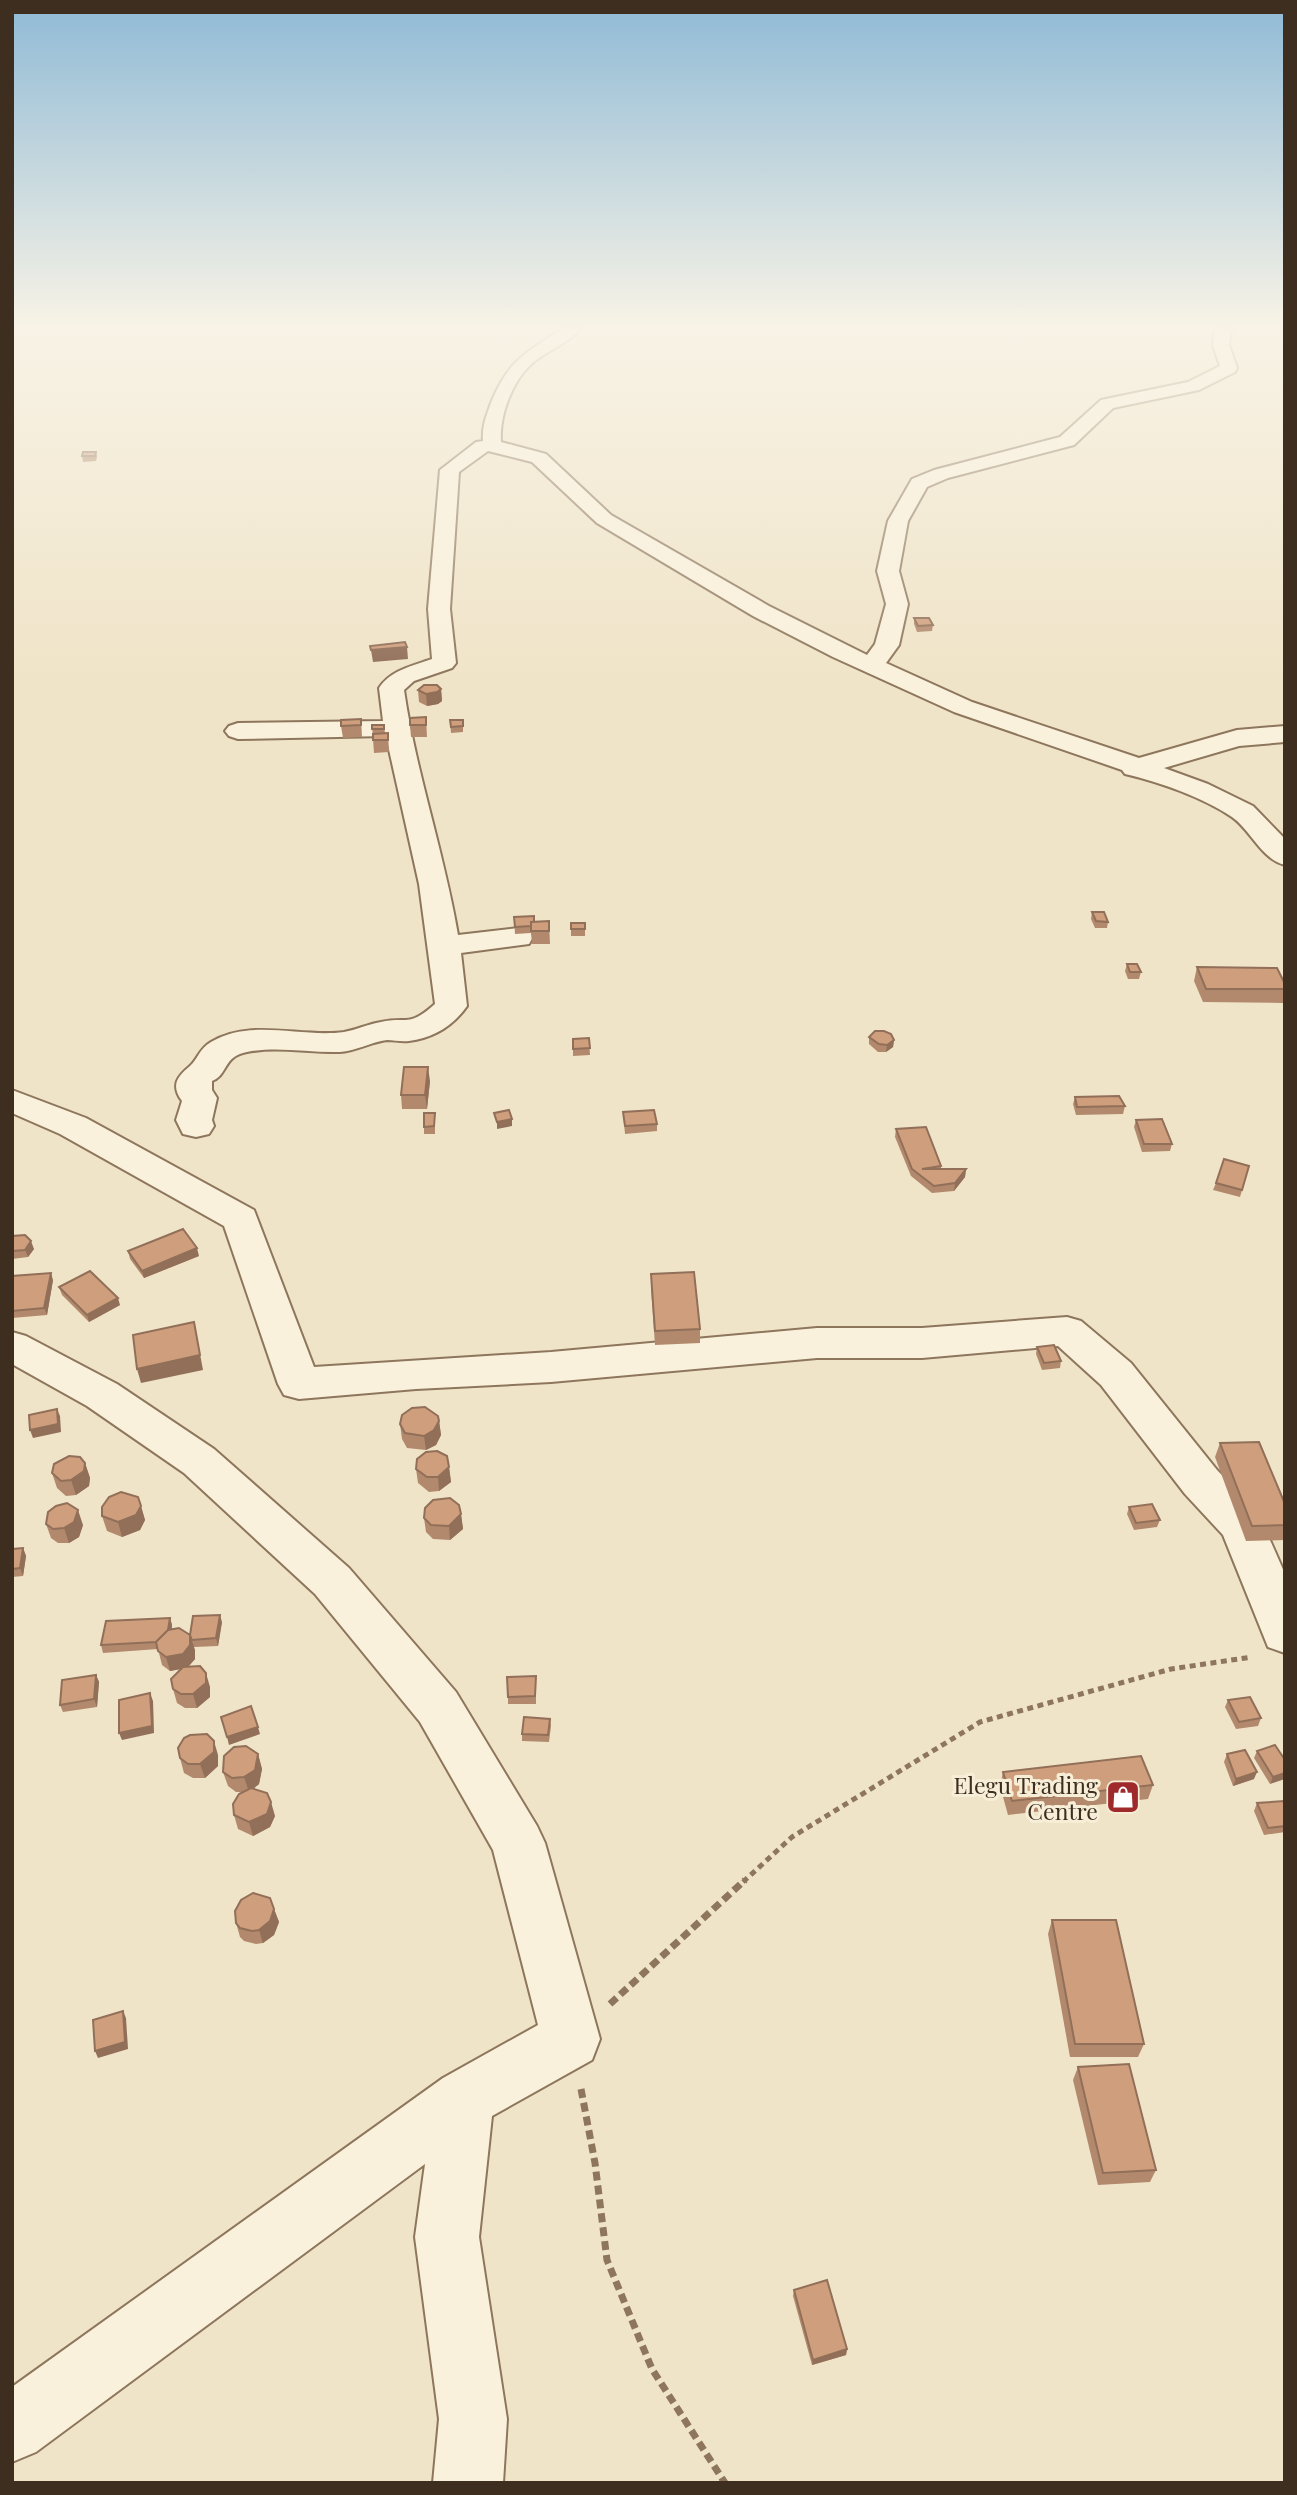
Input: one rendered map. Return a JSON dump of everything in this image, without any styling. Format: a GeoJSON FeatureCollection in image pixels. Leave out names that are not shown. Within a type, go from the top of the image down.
{"type":"FeatureCollection","features":[{"type":"Feature","properties":{"kind":"street"},"geometry":{"type":"LineString","coordinates":[[196,1126],[194,1120],[200,1098],[194,1094],[195,1076],[205,1072],[206,1060],[221,1047],[261,1040],[344,1042],[385,1031],[411,1031],[443,1015],[451,1006],[445,946],[430,868],[396,728],[391,688],[405,676],[444,663],[439,609],[450,470],[482,446],[488,445]]}},
{"type":"Feature","properties":{"kind":"street"},"geometry":{"type":"LineString","coordinates":[[494,445],[539,458],[604,519],[761,611],[871,666],[963,707],[1098,752],[1198,790],[1242,812],[1285,856]]}},
{"type":"Feature","properties":{"kind":"street"},"geometry":{"type":"LineString","coordinates":[[871,666],[887,645],[897,604],[888,571],[898,521],[919,483],[941,474],[1050,445]]}},
{"type":"Feature","properties":{"kind":"street"},"geometry":{"type":"LineString","coordinates":[[238,731],[396,728]]}},
{"type":"Feature","properties":{"kind":"street"},"geometry":{"type":"LineString","coordinates":[[1135,768],[1237,738],[1285,734]]}},
{"type":"Feature","properties":{"kind":"street"},"geometry":{"type":"LineString","coordinates":[[445,946],[518,937]]}},
{"type":"Feature","properties":{"kind":"street"},"geometry":{"type":"LineString","coordinates":[[12,1100],[72,1126],[241,1219],[299,1384],[416,1374],[551,1367],[817,1343],[922,1343],[1067,1331],[1115,1374],[1200,1482],[1242,1526],[1272,1645]]}},
{"type":"Feature","properties":{"kind":"street"},"geometry":{"type":"LineString","coordinates":[[12,1346],[102,1395],[199,1461],[332,1581],[438,1707],[517,1843],[571,2039],[464,2099],[12,2428]]}},
{"type":"Feature","properties":{"kind":"street"},"geometry":{"type":"LineString","coordinates":[[464,2099],[447,2237],[472,2419],[468,2483]]}},
{"type":"Feature","properties":{"kind":"path"},"geometry":{"type":"LineString","coordinates":[[725,2483],[652,2369],[607,2260],[595,2163],[571,2039],[792,1837],[980,1722],[1171,1669],[1272,1645]]}},
{"type":"Feature","properties":{"kind":"building"},"geometry":{"type":"Polygon","coordinates":[[[83,452],[96,452],[95,456],[82,456],[83,452]]]}},
{"type":"Feature","properties":{"kind":"building"},"geometry":{"type":"Polygon","coordinates":[[[914,618],[929,618],[933,625],[918,626],[914,618]]]}},
{"type":"Feature","properties":{"kind":"building"},"geometry":{"type":"Polygon","coordinates":[[[405,642],[407,647],[371,650],[370,646],[405,642]]]}},
{"type":"Feature","properties":{"kind":"building"},"geometry":{"type":"Polygon","coordinates":[[[424,685],[437,685],[441,689],[426,694],[418,690],[424,685]]]}},
{"type":"Feature","properties":{"kind":"building"},"geometry":{"type":"Polygon","coordinates":[[[426,717],[426,725],[410,725],[410,718],[426,717]]]}},
{"type":"Feature","properties":{"kind":"building"},"geometry":{"type":"Polygon","coordinates":[[[361,719],[361,725],[341,726],[341,720],[361,719]]]}},
{"type":"Feature","properties":{"kind":"building"},"geometry":{"type":"Polygon","coordinates":[[[450,720],[463,720],[463,726],[451,727],[450,720]]]}},
{"type":"Feature","properties":{"kind":"building"},"geometry":{"type":"Polygon","coordinates":[[[372,725],[384,725],[384,729],[372,729],[372,725]]]}},
{"type":"Feature","properties":{"kind":"building"},"geometry":{"type":"Polygon","coordinates":[[[388,733],[388,740],[373,740],[373,734],[388,733]]]}},
{"type":"Feature","properties":{"kind":"building"},"geometry":{"type":"Polygon","coordinates":[[[1092,912],[1104,912],[1108,922],[1096,921],[1092,912]]]}},
{"type":"Feature","properties":{"kind":"building"},"geometry":{"type":"Polygon","coordinates":[[[534,916],[531,926],[515,927],[514,917],[534,916]]]}},
{"type":"Feature","properties":{"kind":"building"},"geometry":{"type":"Polygon","coordinates":[[[549,921],[549,931],[531,931],[531,922],[549,921]]]}},
{"type":"Feature","properties":{"kind":"building"},"geometry":{"type":"Polygon","coordinates":[[[571,923],[585,923],[585,929],[571,929],[571,923]]]}},
{"type":"Feature","properties":{"kind":"building"},"geometry":{"type":"Polygon","coordinates":[[[1127,964],[1137,964],[1141,972],[1130,972],[1127,964]]]}},
{"type":"Feature","properties":{"kind":"building"},"geometry":{"type":"Polygon","coordinates":[[[1197,967],[1277,968],[1285,989],[1206,989],[1197,967]]]}},
{"type":"Feature","properties":{"kind":"building"},"geometry":{"type":"Polygon","coordinates":[[[875,1031],[891,1034],[894,1040],[887,1045],[879,1044],[869,1037],[875,1031]]]}},
{"type":"Feature","properties":{"kind":"building"},"geometry":{"type":"Polygon","coordinates":[[[589,1038],[590,1048],[573,1049],[573,1039],[589,1038]]]}},
{"type":"Feature","properties":{"kind":"building"},"geometry":{"type":"Polygon","coordinates":[[[404,1067],[428,1067],[425,1095],[401,1095],[404,1067]]]}},
{"type":"Feature","properties":{"kind":"building"},"geometry":{"type":"Polygon","coordinates":[[[1119,1096],[1125,1106],[1077,1107],[1075,1097],[1119,1096]]]}},
{"type":"Feature","properties":{"kind":"building"},"geometry":{"type":"Polygon","coordinates":[[[509,1110],[512,1119],[497,1122],[494,1113],[509,1110]]]}},
{"type":"Feature","properties":{"kind":"building"},"geometry":{"type":"Polygon","coordinates":[[[654,1110],[657,1124],[625,1126],[623,1112],[654,1110]]]}},
{"type":"Feature","properties":{"kind":"building"},"geometry":{"type":"Polygon","coordinates":[[[424,1113],[435,1113],[434,1126],[424,1127],[424,1113]]]}},
{"type":"Feature","properties":{"kind":"building"},"geometry":{"type":"Polygon","coordinates":[[[1162,1119],[1172,1144],[1144,1144],[1136,1120],[1162,1119]]]}},
{"type":"Feature","properties":{"kind":"building"},"geometry":{"type":"Polygon","coordinates":[[[926,1127],[941,1166],[922,1169],[966,1169],[955,1183],[934,1186],[912,1169],[896,1129],[926,1127]]]}},
{"type":"Feature","properties":{"kind":"building"},"geometry":{"type":"Polygon","coordinates":[[[1224,1159],[1249,1166],[1242,1190],[1216,1183],[1224,1159]]]}},
{"type":"Feature","properties":{"kind":"building"},"geometry":{"type":"Polygon","coordinates":[[[183,1229],[197,1248],[142,1271],[128,1251],[183,1229]]]}},
{"type":"Feature","properties":{"kind":"building"},"geometry":{"type":"Polygon","coordinates":[[[25,1235],[31,1241],[25,1250],[12,1251],[12,1236],[25,1235]]]}},
{"type":"Feature","properties":{"kind":"building"},"geometry":{"type":"Polygon","coordinates":[[[90,1271],[118,1298],[87,1315],[59,1287],[90,1271]]]}},
{"type":"Feature","properties":{"kind":"building"},"geometry":{"type":"Polygon","coordinates":[[[694,1272],[700,1329],[655,1331],[651,1274],[694,1272]]]}},
{"type":"Feature","properties":{"kind":"building"},"geometry":{"type":"Polygon","coordinates":[[[51,1273],[44,1308],[12,1311],[12,1276],[51,1273]]]}},
{"type":"Feature","properties":{"kind":"building"},"geometry":{"type":"Polygon","coordinates":[[[194,1322],[200,1355],[137,1369],[133,1335],[194,1322]]]}},
{"type":"Feature","properties":{"kind":"building"},"geometry":{"type":"Polygon","coordinates":[[[1054,1345],[1061,1361],[1044,1363],[1037,1347],[1054,1345]]]}},
{"type":"Feature","properties":{"kind":"building"},"geometry":{"type":"Polygon","coordinates":[[[425,1407],[438,1416],[439,1421],[434,1430],[424,1436],[405,1433],[400,1424],[402,1415],[412,1408],[425,1407]]]}},
{"type":"Feature","properties":{"kind":"building"},"geometry":{"type":"Polygon","coordinates":[[[57,1409],[58,1424],[30,1430],[29,1415],[57,1409]]]}},
{"type":"Feature","properties":{"kind":"building"},"geometry":{"type":"Polygon","coordinates":[[[1259,1442],[1285,1504],[1285,1525],[1252,1526],[1220,1443],[1259,1442]]]}},
{"type":"Feature","properties":{"kind":"building"},"geometry":{"type":"Polygon","coordinates":[[[437,1451],[447,1456],[449,1467],[438,1477],[427,1477],[416,1469],[417,1459],[426,1452],[437,1451]]]}},
{"type":"Feature","properties":{"kind":"building"},"geometry":{"type":"Polygon","coordinates":[[[69,1456],[80,1457],[85,1463],[84,1471],[71,1480],[61,1481],[52,1473],[54,1464],[69,1456]]]}},
{"type":"Feature","properties":{"kind":"building"},"geometry":{"type":"Polygon","coordinates":[[[121,1492],[138,1497],[141,1506],[136,1515],[118,1522],[102,1516],[102,1507],[109,1497],[121,1492]]]}},
{"type":"Feature","properties":{"kind":"building"},"geometry":{"type":"Polygon","coordinates":[[[450,1498],[459,1505],[461,1514],[449,1526],[431,1525],[424,1518],[425,1508],[433,1500],[450,1498]]]}},
{"type":"Feature","properties":{"kind":"building"},"geometry":{"type":"Polygon","coordinates":[[[67,1503],[78,1510],[74,1522],[64,1528],[53,1529],[46,1524],[48,1512],[67,1503]]]}},
{"type":"Feature","properties":{"kind":"building"},"geometry":{"type":"Polygon","coordinates":[[[1152,1504],[1160,1520],[1136,1523],[1129,1507],[1152,1504]]]}},
{"type":"Feature","properties":{"kind":"building"},"geometry":{"type":"Polygon","coordinates":[[[23,1548],[20,1568],[12,1569],[12,1549],[23,1548]]]}},
{"type":"Feature","properties":{"kind":"building"},"geometry":{"type":"Polygon","coordinates":[[[220,1615],[216,1638],[192,1640],[190,1635],[193,1616],[220,1615]]]}},
{"type":"Feature","properties":{"kind":"building"},"geometry":{"type":"Polygon","coordinates":[[[170,1618],[168,1630],[156,1642],[101,1645],[106,1621],[170,1618]]]}},
{"type":"Feature","properties":{"kind":"building"},"geometry":{"type":"Polygon","coordinates":[[[179,1628],[190,1635],[190,1645],[183,1654],[166,1657],[158,1651],[156,1642],[168,1630],[179,1628]]]}},
{"type":"Feature","properties":{"kind":"building"},"geometry":{"type":"Polygon","coordinates":[[[200,1666],[206,1673],[206,1683],[193,1694],[181,1694],[173,1689],[171,1679],[183,1667],[200,1666]]]}},
{"type":"Feature","properties":{"kind":"building"},"geometry":{"type":"Polygon","coordinates":[[[96,1675],[94,1699],[60,1705],[62,1680],[96,1675]]]}},
{"type":"Feature","properties":{"kind":"building"},"geometry":{"type":"Polygon","coordinates":[[[536,1676],[535,1696],[508,1697],[507,1677],[536,1676]]]}},
{"type":"Feature","properties":{"kind":"building"},"geometry":{"type":"Polygon","coordinates":[[[150,1693],[152,1726],[119,1733],[119,1700],[150,1693]]]}},
{"type":"Feature","properties":{"kind":"building"},"geometry":{"type":"Polygon","coordinates":[[[1250,1697],[1261,1718],[1239,1722],[1228,1700],[1250,1697]]]}},
{"type":"Feature","properties":{"kind":"building"},"geometry":{"type":"Polygon","coordinates":[[[251,1706],[258,1727],[227,1737],[221,1717],[251,1706]]]}},
{"type":"Feature","properties":{"kind":"building"},"geometry":{"type":"Polygon","coordinates":[[[524,1717],[550,1719],[548,1735],[522,1734],[524,1717]]]}},
{"type":"Feature","properties":{"kind":"building"},"geometry":{"type":"Polygon","coordinates":[[[207,1734],[214,1741],[214,1752],[200,1764],[188,1764],[180,1758],[178,1748],[184,1738],[207,1734]]]}},
{"type":"Feature","properties":{"kind":"building"},"geometry":{"type":"Polygon","coordinates":[[[1275,1745],[1285,1760],[1285,1773],[1273,1777],[1257,1751],[1275,1745]]]}},
{"type":"Feature","properties":{"kind":"building"},"geometry":{"type":"Polygon","coordinates":[[[246,1746],[258,1754],[255,1770],[244,1777],[232,1778],[223,1772],[224,1756],[234,1747],[246,1746]]]}},
{"type":"Feature","properties":{"kind":"building"},"geometry":{"type":"Polygon","coordinates":[[[1245,1750],[1257,1772],[1236,1779],[1227,1754],[1245,1750]]]}},
{"type":"Feature","properties":{"kind":"building"},"geometry":{"type":"Polygon","coordinates":[[[1141,1756],[1153,1785],[1012,1801],[1003,1772],[1141,1756]]]}},
{"type":"Feature","properties":{"kind":"building"},"geometry":{"type":"Polygon","coordinates":[[[251,1788],[267,1793],[271,1802],[267,1814],[249,1822],[234,1815],[233,1804],[239,1794],[251,1788]]]}},
{"type":"Feature","properties":{"kind":"building"},"geometry":{"type":"Polygon","coordinates":[[[1284,1801],[1285,1826],[1268,1828],[1257,1803],[1284,1801]]]}},
{"type":"Feature","properties":{"kind":"building"},"geometry":{"type":"Polygon","coordinates":[[[253,1893],[270,1898],[274,1909],[270,1921],[259,1930],[252,1931],[240,1928],[236,1923],[235,1911],[241,1900],[253,1893]]]}},
{"type":"Feature","properties":{"kind":"building"},"geometry":{"type":"Polygon","coordinates":[[[1052,1920],[1116,1920],[1144,2044],[1075,2044],[1052,1920]]]}},
{"type":"Feature","properties":{"kind":"building"},"geometry":{"type":"Polygon","coordinates":[[[123,2011],[125,2042],[95,2051],[93,2020],[123,2011]]]}},
{"type":"Feature","properties":{"kind":"building"},"geometry":{"type":"Polygon","coordinates":[[[1129,2064],[1156,2170],[1103,2173],[1078,2067],[1129,2064]]]}},
{"type":"Feature","properties":{"kind":"building"},"geometry":{"type":"Polygon","coordinates":[[[827,2280],[847,2349],[813,2360],[794,2290],[827,2280]]]}},
{"type":"Feature","properties":{"kind":"place","name":"Elegu Trading Centre"},"geometry":{"type":"Point","coordinates":[1123,1797]}}]}
